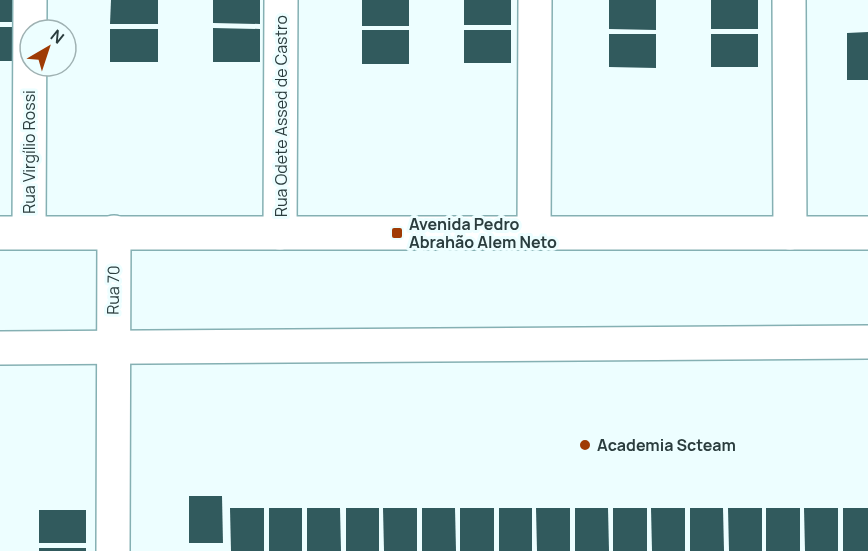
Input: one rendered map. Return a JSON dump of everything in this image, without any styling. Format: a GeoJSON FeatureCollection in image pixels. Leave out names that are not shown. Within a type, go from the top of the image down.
{"type":"FeatureCollection","features":[{"type":"Feature","properties":{"kind":"street","name":"Rua Virgílio Rossi"},"geometry":{"type":"LineString","coordinates":[[14,232],[30,0]]}},
{"type":"Feature","properties":{"kind":"street","name":"Rua Odete Assed de Castro"},"geometry":{"type":"LineString","coordinates":[[280,233],[281,0]]}},
{"type":"Feature","properties":{"kind":"street"},"geometry":{"type":"LineString","coordinates":[[534,233],[535,0]]}},
{"type":"Feature","properties":{"kind":"street"},"geometry":{"type":"LineString","coordinates":[[789,0],[790,233]]}},
{"type":"Feature","properties":{"kind":"street"},"geometry":{"type":"LineString","coordinates":[[14,232],[868,233]]}},
{"type":"Feature","properties":{"kind":"street","name":"Rua 70"},"geometry":{"type":"LineString","coordinates":[[113,551],[114,232]]}},
{"type":"Feature","properties":{"kind":"street"},"geometry":{"type":"LineString","coordinates":[[0,348],[868,342]]}},
{"type":"Feature","properties":{"kind":"building"},"geometry":{"type":"Polygon","coordinates":[[[0,0],[12,0],[12,22],[0,22],[0,0]]]}},
{"type":"Feature","properties":{"kind":"building"},"geometry":{"type":"Polygon","coordinates":[[[111,0],[158,0],[158,24],[110,24],[111,0]]]}},
{"type":"Feature","properties":{"kind":"building"},"geometry":{"type":"Polygon","coordinates":[[[213,0],[260,0],[260,24],[213,23],[213,0]]]}},
{"type":"Feature","properties":{"kind":"building"},"geometry":{"type":"Polygon","coordinates":[[[362,0],[409,0],[409,26],[362,26],[362,0]]]}},
{"type":"Feature","properties":{"kind":"building"},"geometry":{"type":"Polygon","coordinates":[[[464,0],[511,0],[511,25],[464,25],[464,0]]]}},
{"type":"Feature","properties":{"kind":"building"},"geometry":{"type":"Polygon","coordinates":[[[609,0],[656,0],[656,30],[609,29],[609,0]]]}},
{"type":"Feature","properties":{"kind":"building"},"geometry":{"type":"Polygon","coordinates":[[[711,0],[758,0],[758,29],[711,29],[711,0]]]}},
{"type":"Feature","properties":{"kind":"building"},"geometry":{"type":"Polygon","coordinates":[[[0,27],[12,27],[12,61],[0,61],[0,27]]]}},
{"type":"Feature","properties":{"kind":"building"},"geometry":{"type":"Polygon","coordinates":[[[213,28],[260,29],[260,62],[213,62],[213,28]]]}},
{"type":"Feature","properties":{"kind":"building"},"geometry":{"type":"Polygon","coordinates":[[[110,29],[158,29],[158,62],[110,62],[110,29]]]}},
{"type":"Feature","properties":{"kind":"building"},"geometry":{"type":"Polygon","coordinates":[[[362,30],[409,30],[409,64],[362,64],[362,30]]]}},
{"type":"Feature","properties":{"kind":"building"},"geometry":{"type":"Polygon","coordinates":[[[464,30],[511,30],[511,63],[464,63],[464,30]]]}},
{"type":"Feature","properties":{"kind":"building"},"geometry":{"type":"Polygon","coordinates":[[[868,32],[868,80],[847,80],[847,33],[868,32]]]}},
{"type":"Feature","properties":{"kind":"building"},"geometry":{"type":"Polygon","coordinates":[[[609,34],[656,34],[656,68],[609,67],[609,34]]]}},
{"type":"Feature","properties":{"kind":"building"},"geometry":{"type":"Polygon","coordinates":[[[711,34],[758,34],[758,67],[711,67],[711,34]]]}},
{"type":"Feature","properties":{"kind":"building"},"geometry":{"type":"Polygon","coordinates":[[[189,496],[222,496],[223,543],[189,543],[189,496]]]}},
{"type":"Feature","properties":{"kind":"building"},"geometry":{"type":"Polygon","coordinates":[[[230,508],[264,508],[264,551],[231,551],[230,508]]]}},
{"type":"Feature","properties":{"kind":"building"},"geometry":{"type":"Polygon","coordinates":[[[269,508],[302,508],[302,551],[269,551],[269,508]]]}},
{"type":"Feature","properties":{"kind":"building"},"geometry":{"type":"Polygon","coordinates":[[[307,508],[340,508],[341,551],[307,551],[307,508]]]}},
{"type":"Feature","properties":{"kind":"building"},"geometry":{"type":"Polygon","coordinates":[[[346,508],[379,508],[379,551],[346,551],[346,508]]]}},
{"type":"Feature","properties":{"kind":"building"},"geometry":{"type":"Polygon","coordinates":[[[383,508],[417,508],[417,551],[384,551],[383,508]]]}},
{"type":"Feature","properties":{"kind":"building"},"geometry":{"type":"Polygon","coordinates":[[[422,508],[455,508],[456,551],[422,551],[422,508]]]}},
{"type":"Feature","properties":{"kind":"building"},"geometry":{"type":"Polygon","coordinates":[[[460,508],[494,508],[494,551],[460,551],[460,508]]]}},
{"type":"Feature","properties":{"kind":"building"},"geometry":{"type":"Polygon","coordinates":[[[499,508],[532,508],[532,551],[499,551],[499,508]]]}},
{"type":"Feature","properties":{"kind":"building"},"geometry":{"type":"Polygon","coordinates":[[[536,508],[570,508],[570,551],[537,551],[536,508]]]}},
{"type":"Feature","properties":{"kind":"building"},"geometry":{"type":"Polygon","coordinates":[[[575,508],[608,508],[609,551],[575,551],[575,508]]]}},
{"type":"Feature","properties":{"kind":"building"},"geometry":{"type":"Polygon","coordinates":[[[613,508],[647,508],[647,551],[613,551],[613,508]]]}},
{"type":"Feature","properties":{"kind":"building"},"geometry":{"type":"Polygon","coordinates":[[[651,508],[685,508],[685,551],[652,551],[651,508]]]}},
{"type":"Feature","properties":{"kind":"building"},"geometry":{"type":"Polygon","coordinates":[[[690,508],[723,508],[724,551],[690,551],[690,508]]]}},
{"type":"Feature","properties":{"kind":"building"},"geometry":{"type":"Polygon","coordinates":[[[728,508],[762,508],[762,551],[729,551],[728,508]]]}},
{"type":"Feature","properties":{"kind":"building"},"geometry":{"type":"Polygon","coordinates":[[[766,508],[800,508],[800,551],[766,551],[766,508]]]}},
{"type":"Feature","properties":{"kind":"building"},"geometry":{"type":"Polygon","coordinates":[[[804,508],[838,508],[838,551],[805,551],[804,508]]]}},
{"type":"Feature","properties":{"kind":"building"},"geometry":{"type":"Polygon","coordinates":[[[843,508],[868,508],[868,551],[843,551],[843,508]]]}},
{"type":"Feature","properties":{"kind":"building"},"geometry":{"type":"Polygon","coordinates":[[[39,510],[86,510],[86,543],[39,543],[39,510]]]}},
{"type":"Feature","properties":{"kind":"building"},"geometry":{"type":"Polygon","coordinates":[[[39,548],[86,548],[86,551],[39,551],[39,548]]]}},
{"type":"Feature","properties":{"kind":"place","name":"Avenida Pedro Abrahão Alem Neto"},"geometry":{"type":"Point","coordinates":[397,233]}},
{"type":"Feature","properties":{"kind":"place","name":"Academia Scteam"},"geometry":{"type":"Point","coordinates":[585,445]}}]}
